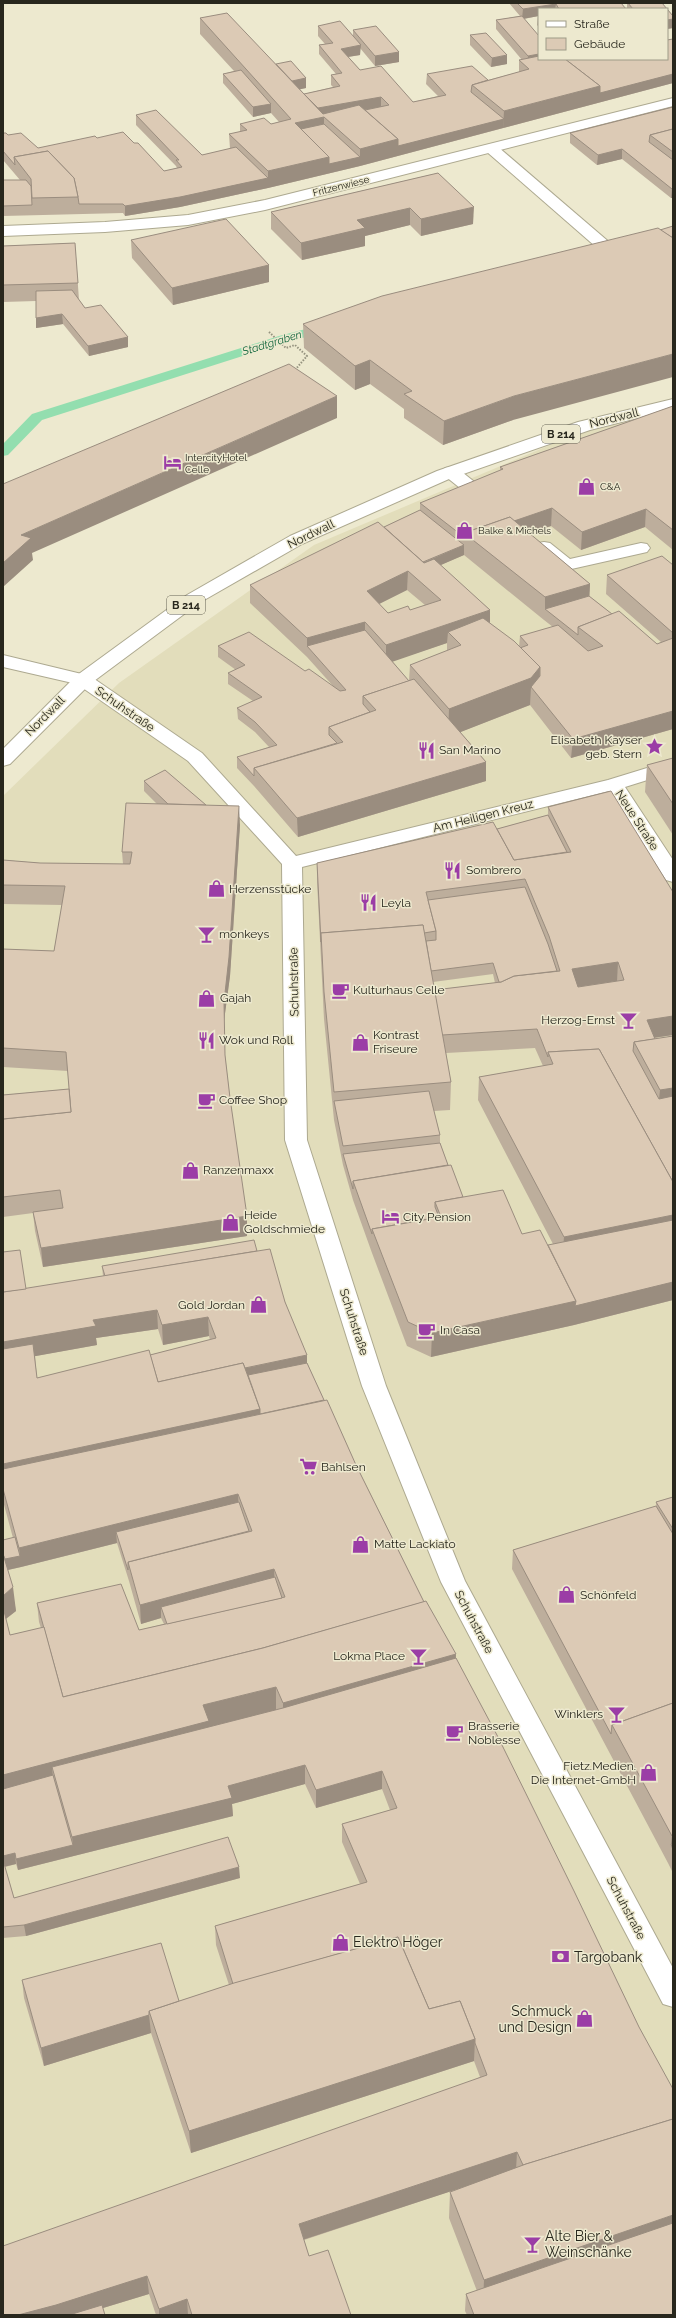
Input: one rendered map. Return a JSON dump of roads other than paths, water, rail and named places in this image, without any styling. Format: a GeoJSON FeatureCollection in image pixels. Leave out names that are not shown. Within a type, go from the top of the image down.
{"type":"FeatureCollection","features":[{"type":"Feature","properties":{"kind":"street","name":"Fritzenwiese"},"geometry":{"type":"LineString","coordinates":[[3,231],[105,227],[188,220],[265,205],[492,149],[673,102]]}},
{"type":"Feature","properties":{"kind":"street"},"geometry":{"type":"LineString","coordinates":[[492,149],[617,257]]}},
{"type":"Feature","properties":{"kind":"street","name":"Nordwall"},"geometry":{"type":"LineString","coordinates":[[3,760],[83,680],[193,599],[253,564],[325,526],[452,472],[584,426],[673,404]]}},
{"type":"Feature","properties":{"kind":"street"},"geometry":{"type":"LineString","coordinates":[[452,472],[481,496]]}},
{"type":"Feature","properties":{"kind":"street"},"geometry":{"type":"LineString","coordinates":[[533,538],[567,565],[641,548]]}},
{"type":"Feature","properties":{"kind":"street"},"geometry":{"type":"LineString","coordinates":[[3,661],[83,680]]}},
{"type":"Feature","properties":{"kind":"street","name":"Schuhstraße"},"geometry":{"type":"LineString","coordinates":[[83,680],[194,757],[292,863],[296,1140],[374,1386],[453,1582],[673,1995]]}},
{"type":"Feature","properties":{"kind":"street","name":"Am Heiligen Kreuz"},"geometry":{"type":"LineString","coordinates":[[292,863],[614,784],[673,766]]}},
{"type":"Feature","properties":{"kind":"street","name":"Neue Straße"},"geometry":{"type":"LineString","coordinates":[[614,784],[673,876]]}},
{"type":"Feature","properties":{"kind":"waterway","name":"Stadtgraben"},"geometry":{"type":"LineString","coordinates":[[3,452],[37,417],[283,339],[325,328]]}},
{"type":"Feature","properties":{"kind":"place","name":"IntercityHotel Celle"},"geometry":{"type":"Point","coordinates":[172,463]}},
{"type":"Feature","properties":{"kind":"place","name":"C&A"},"geometry":{"type":"Point","coordinates":[587,486]}},
{"type":"Feature","properties":{"kind":"place","name":"Balke & Michels"},"geometry":{"type":"Point","coordinates":[465,530]}},
{"type":"Feature","properties":{"kind":"place","name":"Elisabeth Kayser geb. Stern"},"geometry":{"type":"Point","coordinates":[655,747]}},
{"type":"Feature","properties":{"kind":"place","name":"San Marino"},"geometry":{"type":"Point","coordinates":[426,750]}},
{"type":"Feature","properties":{"kind":"place","name":"Sombrero"},"geometry":{"type":"Point","coordinates":[453,870]}},
{"type":"Feature","properties":{"kind":"place","name":"Herzensstücke"},"geometry":{"type":"Point","coordinates":[216,889]}},
{"type":"Feature","properties":{"kind":"place","name":"Leyla"},"geometry":{"type":"Point","coordinates":[368,903]}},
{"type":"Feature","properties":{"kind":"place","name":"monkeys"},"geometry":{"type":"Point","coordinates":[206,934]}},
{"type":"Feature","properties":{"kind":"place","name":"Kulturhaus Celle"},"geometry":{"type":"Point","coordinates":[340,990]}},
{"type":"Feature","properties":{"kind":"place","name":"Gajah"},"geometry":{"type":"Point","coordinates":[207,998]}},
{"type":"Feature","properties":{"kind":"place","name":"Herzog-Ernst"},"geometry":{"type":"Point","coordinates":[628,1020]}},
{"type":"Feature","properties":{"kind":"place","name":"Wok und Roll"},"geometry":{"type":"Point","coordinates":[206,1040]}},
{"type":"Feature","properties":{"kind":"place","name":"Kontrast Friseure"},"geometry":{"type":"Point","coordinates":[360,1042]}},
{"type":"Feature","properties":{"kind":"place","name":"Coffee Shop"},"geometry":{"type":"Point","coordinates":[206,1100]}},
{"type":"Feature","properties":{"kind":"place","name":"Ranzenmaxx"},"geometry":{"type":"Point","coordinates":[190,1170]}},
{"type":"Feature","properties":{"kind":"place","name":"City Pension"},"geometry":{"type":"Point","coordinates":[390,1217]}},
{"type":"Feature","properties":{"kind":"place","name":"Heide Goldschmiede"},"geometry":{"type":"Point","coordinates":[231,1222]}},
{"type":"Feature","properties":{"kind":"place","name":"Gold Jordan"},"geometry":{"type":"Point","coordinates":[258,1305]}},
{"type":"Feature","properties":{"kind":"place","name":"In Casa"},"geometry":{"type":"Point","coordinates":[427,1330]}},
{"type":"Feature","properties":{"kind":"place","name":"Bahlsen"},"geometry":{"type":"Point","coordinates":[308,1467]}},
{"type":"Feature","properties":{"kind":"place","name":"Matte Lackiato"},"geometry":{"type":"Point","coordinates":[361,1544]}},
{"type":"Feature","properties":{"kind":"place","name":"Schönfeld"},"geometry":{"type":"Point","coordinates":[567,1595]}},
{"type":"Feature","properties":{"kind":"place","name":"Lokma Place"},"geometry":{"type":"Point","coordinates":[418,1656]}},
{"type":"Feature","properties":{"kind":"place","name":"Winklers"},"geometry":{"type":"Point","coordinates":[616,1714]}},
{"type":"Feature","properties":{"kind":"place","name":"Brasserie Noblesse"},"geometry":{"type":"Point","coordinates":[455,1733]}},
{"type":"Feature","properties":{"kind":"place","name":"Fietz.Medien. Die Internet-GmbH"},"geometry":{"type":"Point","coordinates":[649,1773]}},
{"type":"Feature","properties":{"kind":"place","name":"Elektro Höger"},"geometry":{"type":"Point","coordinates":[340,1942]}},
{"type":"Feature","properties":{"kind":"place","name":"Targobank"},"geometry":{"type":"Point","coordinates":[561,1957]}},
{"type":"Feature","properties":{"kind":"place","name":"Schmuck und Design"},"geometry":{"type":"Point","coordinates":[585,2019]}},
{"type":"Feature","properties":{"kind":"place","name":"Alte Bier & Weinschänke"},"geometry":{"type":"Point","coordinates":[532,2244]}}]}
